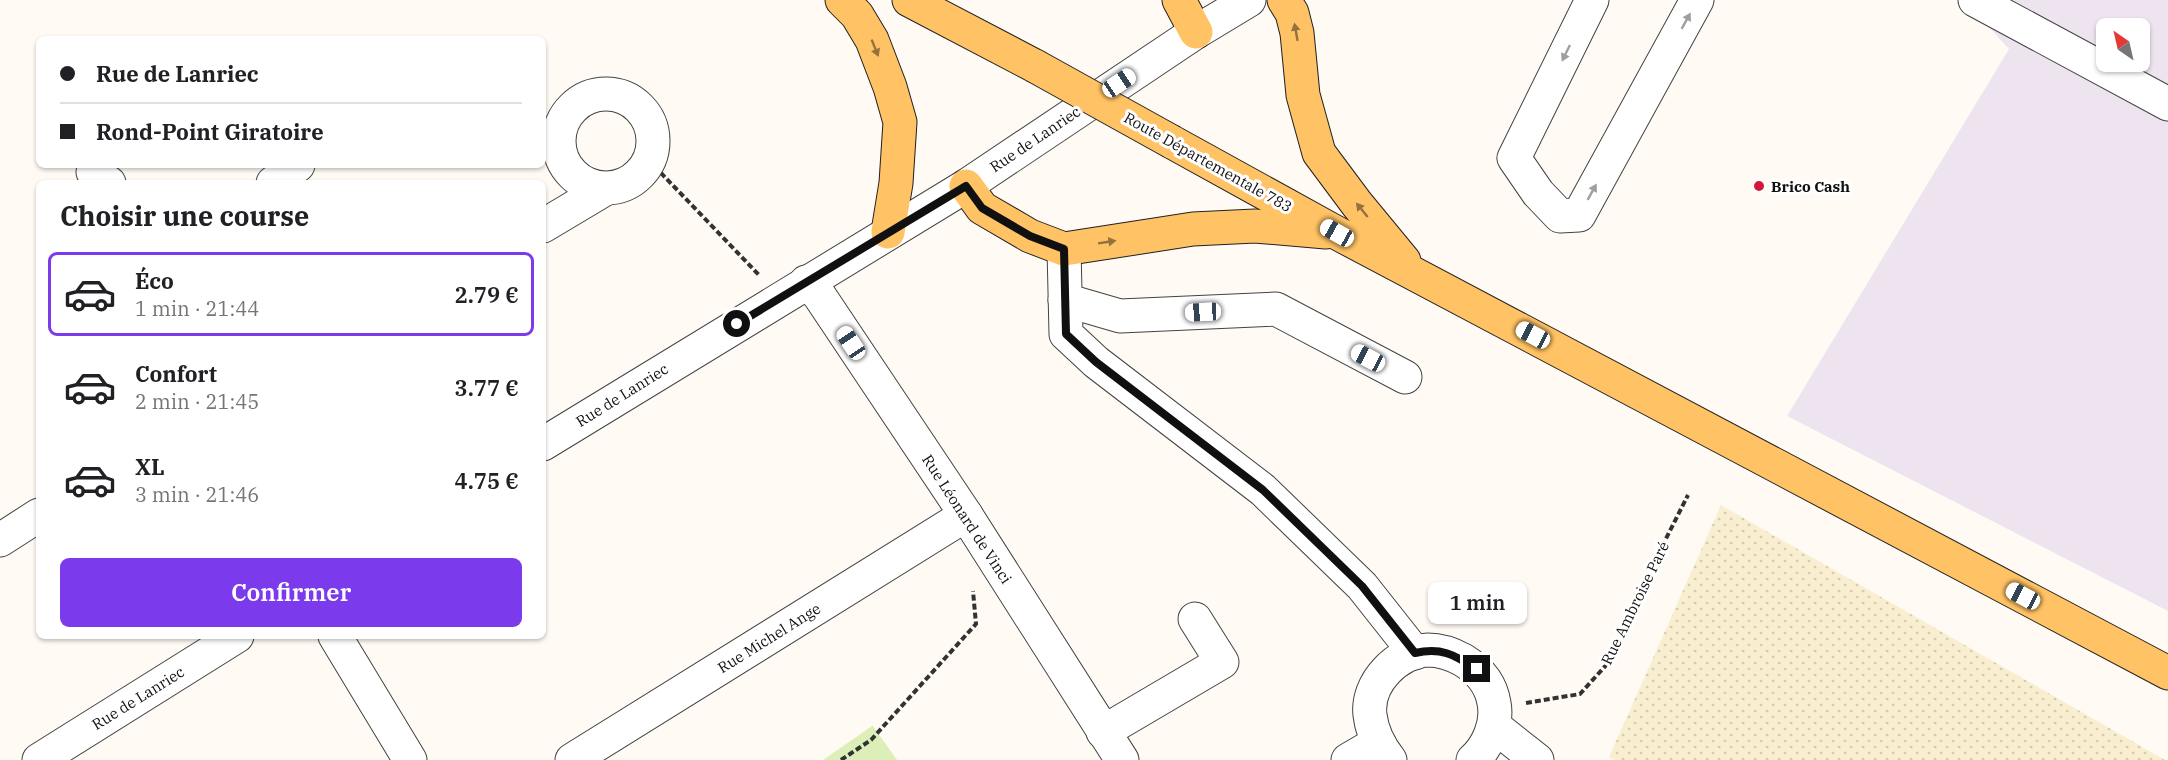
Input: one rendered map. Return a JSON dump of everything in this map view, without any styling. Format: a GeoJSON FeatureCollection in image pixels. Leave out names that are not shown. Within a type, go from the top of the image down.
{"type":"FeatureCollection","features":[{"type":"Feature","properties":{"kind":"main road"},"geometry":{"type":"LineString","coordinates":[[842,0],[857,15],[872,40],[890,87],[900,122],[896,183],[888,232]]}},
{"type":"Feature","properties":{"kind":"main road","name":"Route Départementale 783"},"geometry":{"type":"LineString","coordinates":[[909,0],[1035,66],[1337,233],[2168,673]]}},
{"type":"Feature","properties":{"kind":"main road"},"geometry":{"type":"LineString","coordinates":[[1179,0],[1196,32]]}},
{"type":"Feature","properties":{"kind":"main road"},"geometry":{"type":"LineString","coordinates":[[1284,0],[1292,13],[1297,33],[1302,95],[1319,153],[1413,272]]}},
{"type":"Feature","properties":{"kind":"main road"},"geometry":{"type":"LineString","coordinates":[[966,186],[982,208],[1030,236],[1064,249],[1194,229],[1255,226],[1337,233]]}},
{"type":"Feature","properties":{"kind":"street","name":"Rue de Lanriec"},"geometry":{"type":"LineString","coordinates":[[546,442],[966,186],[1196,32],[1249,0]]}},
{"type":"Feature","properties":{"kind":"street"},"geometry":{"type":"LineString","coordinates":[[1592,0],[1514,158],[1538,194],[1560,216],[1579,215],[1697,0]]}},
{"type":"Feature","properties":{"kind":"street"},"geometry":{"type":"LineString","coordinates":[[1975,0],[2168,104]]}},
{"type":"Feature","properties":{"kind":"street"},"geometry":{"type":"LineString","coordinates":[[546,224],[605,189],[622,186],[642,171],[652,150],[653,139],[646,115],[625,97],[600,94],[556,108],[563,121],[558,136],[559,151],[565,166],[581,182],[605,189]]}},
{"type":"Feature","properties":{"kind":"street"},"geometry":{"type":"LineString","coordinates":[[277,180],[294,168]]}},
{"type":"Feature","properties":{"kind":"street"},"geometry":{"type":"LineString","coordinates":[[1064,249],[1066,334],[1096,362],[1263,490],[1362,586],[1415,653]]}},
{"type":"Feature","properties":{"kind":"street","name":"Rue Léonard de Vinci"},"geometry":{"type":"LineString","coordinates":[[806,282],[819,295],[966,515],[1122,760]]}},
{"type":"Feature","properties":{"kind":"street"},"geometry":{"type":"LineString","coordinates":[[1065,300],[1120,316],[1276,309],[1405,377]]}},
{"type":"Feature","properties":{"kind":"street","name":"Rue Michel Ange"},"geometry":{"type":"LineString","coordinates":[[572,760],[966,515]]}},
{"type":"Feature","properties":{"kind":"street"},"geometry":{"type":"LineString","coordinates":[[0,540],[36,517]]}},
{"type":"Feature","properties":{"kind":"street"},"geometry":{"type":"LineString","coordinates":[[1103,732],[1222,662],[1195,619]]}},
{"type":"Feature","properties":{"kind":"street","name":"Rue de Lanriec"},"geometry":{"type":"LineString","coordinates":[[39,760],[232,639]]}},
{"type":"Feature","properties":{"kind":"street"},"geometry":{"type":"LineString","coordinates":[[337,639],[410,760]]}},
{"type":"Feature","properties":{"kind":"street"},"geometry":{"type":"LineString","coordinates":[[1348,760],[1384,751],[1369,714],[1374,690],[1385,673],[1396,662],[1415,653],[1429,650],[1450,653],[1477,669],[1493,694],[1495,717],[1482,753],[1473,760]]}},
{"type":"Feature","properties":{"kind":"street"},"geometry":{"type":"LineString","coordinates":[[1495,717],[1538,760]]}},
{"type":"Feature","properties":{"kind":"path"},"geometry":{"type":"LineString","coordinates":[[647,161],[760,277],[776,300]]}},
{"type":"Feature","properties":{"kind":"path","name":"Rue Ambroise Paré"},"geometry":{"type":"LineString","coordinates":[[1495,717],[1580,694],[1608,663],[1636,598],[1688,495]]}},
{"type":"Feature","properties":{"kind":"path"},"geometry":{"type":"LineString","coordinates":[[841,760],[871,740],[976,624],[972,580]]}},
{"type":"Feature","properties":{"kind":"shaded area"},"geometry":{"type":"Polygon","coordinates":[[[1964,0],[2168,0],[2168,611],[1787,416],[2009,49],[1964,0]]]}},
{"type":"Feature","properties":{"kind":"shaded area"},"geometry":{"type":"Polygon","coordinates":[[[1721,505],[2165,760],[1616,760],[1609,757],[1721,505]]]}},
{"type":"Feature","properties":{"kind":"green space"},"geometry":{"type":"Polygon","coordinates":[[[872,726],[897,760],[823,760],[872,726]]]}},
{"type":"Feature","properties":{"kind":"place","name":"Brico Cash"},"geometry":{"type":"Point","coordinates":[1759,186]}},
{"type":"Feature","properties":{"kind":"route"},"geometry":{"type":"LineString","coordinates":[[737,324],[966,186],[982,208],[1030,236],[1064,249],[1066,334],[1096,362],[1263,490],[1362,586],[1415,653],[1429,650],[1450,653],[1477,669]]}}]}
